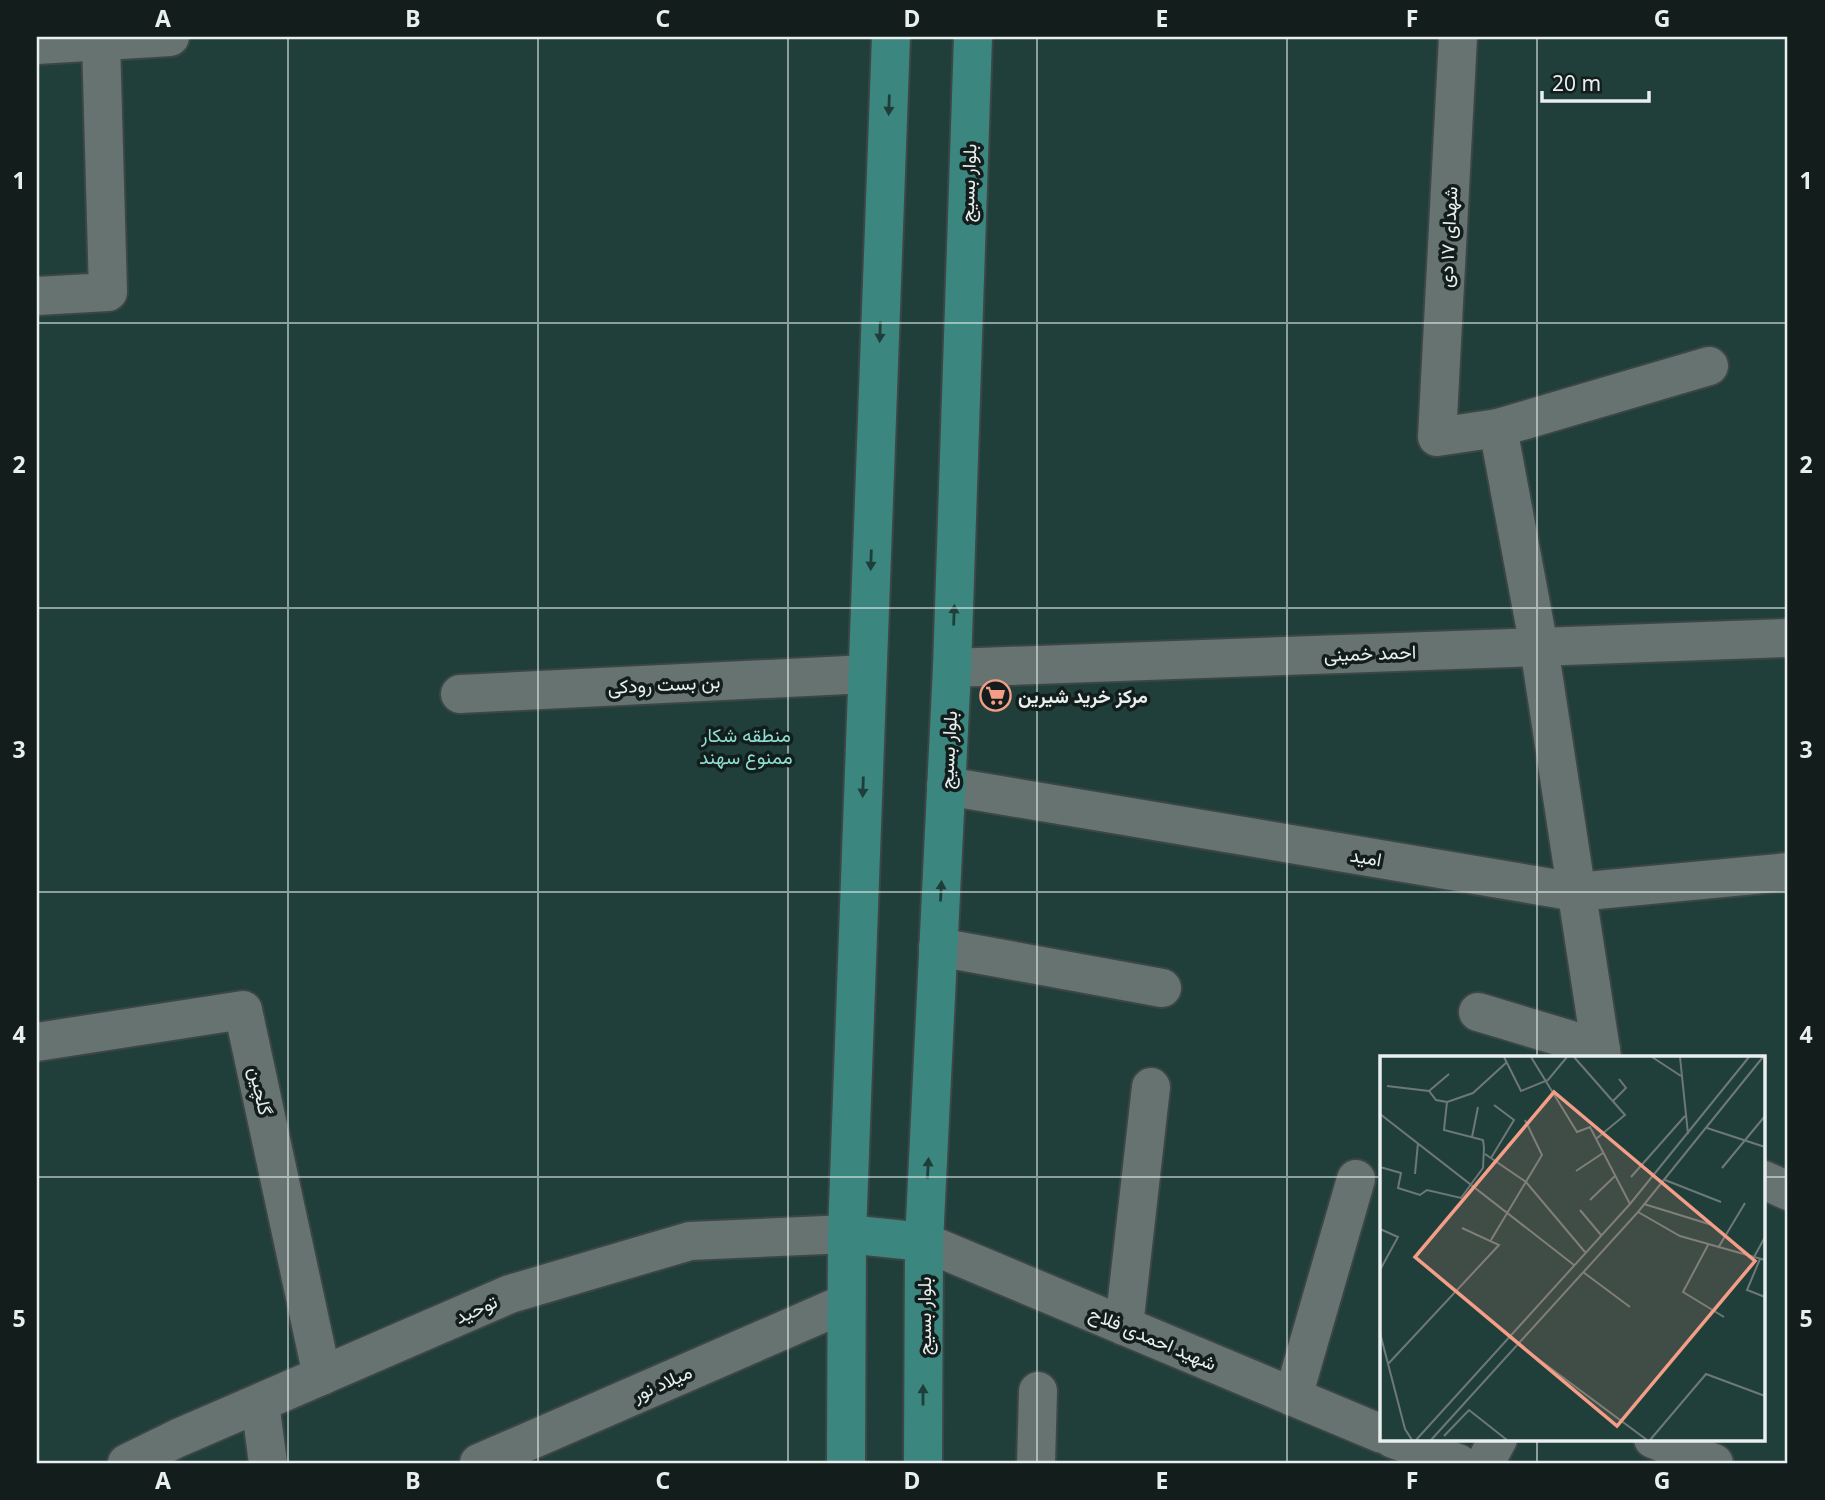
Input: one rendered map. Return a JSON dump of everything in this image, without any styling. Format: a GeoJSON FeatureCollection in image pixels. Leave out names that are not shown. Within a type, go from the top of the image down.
{"type":"FeatureCollection","features":[{"type":"Feature","properties":{"kind":"main road"},"geometry":{"type":"LineString","coordinates":[[846,1463],[846,1234],[891,37]]}},
{"type":"Feature","properties":{"kind":"main road","name":"بلوار بسیج"},"geometry":{"type":"LineString","coordinates":[[923,1463],[924,1242],[952,668],[973,37]]}},
{"type":"Feature","properties":{"kind":"main road"},"geometry":{"type":"LineString","coordinates":[[846,1234],[924,1242]]}},
{"type":"Feature","properties":{"kind":"street"},"geometry":{"type":"LineString","coordinates":[[37,45],[170,37]]}},
{"type":"Feature","properties":{"kind":"street","name":"شهدای ۱۷ دی"},"geometry":{"type":"LineString","coordinates":[[1458,37],[1437,437],[1498,428]]}},
{"type":"Feature","properties":{"kind":"street"},"geometry":{"type":"LineString","coordinates":[[37,296],[108,292],[101,41]]}},
{"type":"Feature","properties":{"kind":"street"},"geometry":{"type":"LineString","coordinates":[[1478,1012],[1602,1053],[1539,647],[1498,428],[1709,366]]}},
{"type":"Feature","properties":{"kind":"street","name":"احمد خمینی"},"geometry":{"type":"LineString","coordinates":[[952,668],[1788,638]]}},
{"type":"Feature","properties":{"kind":"street","name":"بن بست رودکی"},"geometry":{"type":"LineString","coordinates":[[460,694],[867,674]]}},
{"type":"Feature","properties":{"kind":"street","name":"امید"},"geometry":{"type":"LineString","coordinates":[[946,786],[1576,892],[1788,872]]}},
{"type":"Feature","properties":{"kind":"street"},"geometry":{"type":"LineString","coordinates":[[939,947],[1162,988]]}},
{"type":"Feature","properties":{"kind":"street","name":"گلچین"},"geometry":{"type":"LineString","coordinates":[[37,1042],[243,1010],[322,1376]]}},
{"type":"Feature","properties":{"kind":"street"},"geometry":{"type":"LineString","coordinates":[[1124,1326],[1152,1087]]}},
{"type":"Feature","properties":{"kind":"street"},"geometry":{"type":"LineString","coordinates":[[1293,1397],[1356,1179]]}},
{"type":"Feature","properties":{"kind":"street"},"geometry":{"type":"LineString","coordinates":[[1766,1181],[1788,1191]]}},
{"type":"Feature","properties":{"kind":"street","name":"توحید"},"geometry":{"type":"LineString","coordinates":[[127,1463],[510,1294],[691,1241],[846,1234]]}},
{"type":"Feature","properties":{"kind":"street","name":"شهید احمدی فلاح"},"geometry":{"type":"LineString","coordinates":[[924,1242],[1380,1433]]}},
{"type":"Feature","properties":{"kind":"street","name":"میلاد نور"},"geometry":{"type":"LineString","coordinates":[[479,1463],[846,1303]]}},
{"type":"Feature","properties":{"kind":"street"},"geometry":{"type":"LineString","coordinates":[[1036,1463],[1038,1391]]}},
{"type":"Feature","properties":{"kind":"street"},"geometry":{"type":"LineString","coordinates":[[260,1403],[268,1463]]}},
{"type":"Feature","properties":{"kind":"street"},"geometry":{"type":"LineString","coordinates":[[1386,1463],[1391,1440]]}},
{"type":"Feature","properties":{"kind":"street"},"geometry":{"type":"LineString","coordinates":[[1394,1440],[1458,1463]]}},
{"type":"Feature","properties":{"kind":"street"},"geometry":{"type":"LineString","coordinates":[[1485,1463],[1497,1440]]}},
{"type":"Feature","properties":{"kind":"street"},"geometry":{"type":"LineString","coordinates":[[1656,1440],[1714,1463]]}},
{"type":"Feature","properties":{"kind":"green space","name":"منطقه شکار ممنوع سهند"},"geometry":{"type":"Polygon","coordinates":[[[37,37],[1788,37],[1788,1463],[37,1463],[37,37]]]}},
{"type":"Feature","properties":{"kind":"place","name":"مرکز خرید شیرین"},"geometry":{"type":"Point","coordinates":[995,696]}}]}
